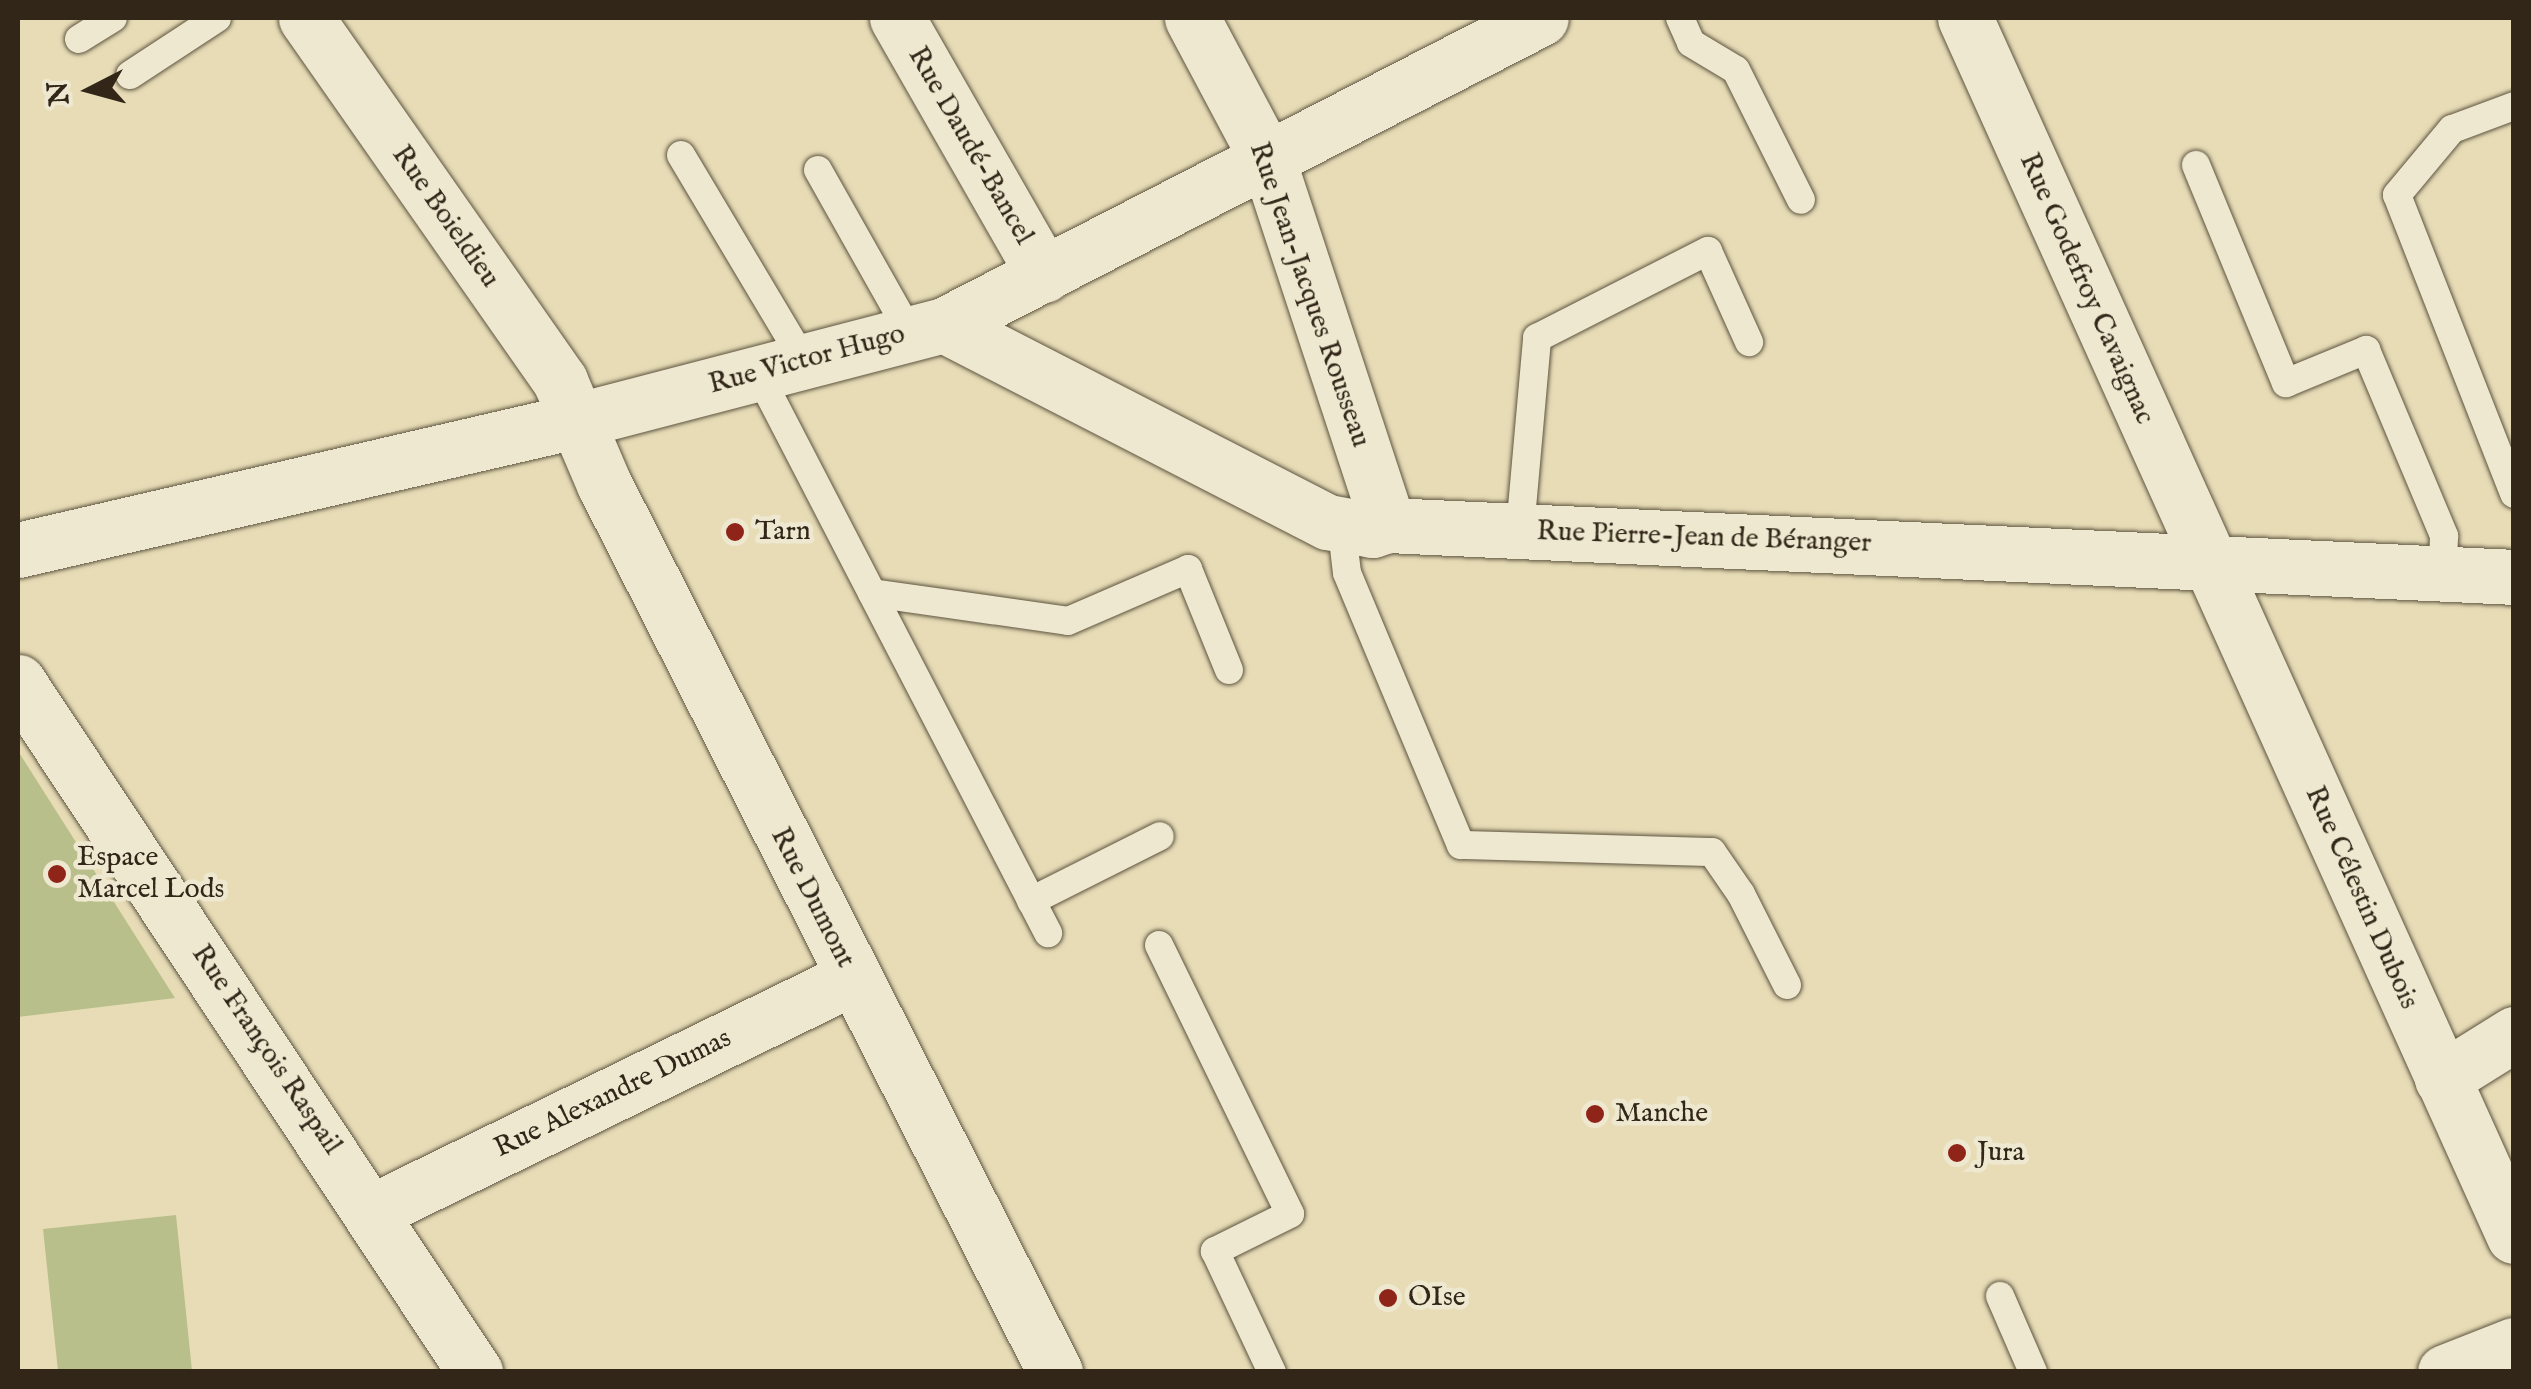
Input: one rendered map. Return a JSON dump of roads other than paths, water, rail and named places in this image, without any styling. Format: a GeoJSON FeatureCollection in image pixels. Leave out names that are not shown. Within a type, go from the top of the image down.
{"type":"FeatureCollection","features":[{"type":"Feature","properties":{"kind":"street","name":"Rue Boieldieu"},"geometry":{"type":"LineString","coordinates":[[306,18],[560,381],[575,421]]}},
{"type":"Feature","properties":{"kind":"street","name":"Rue Daudé-Bancel"},"geometry":{"type":"LineString","coordinates":[[897,18],[1044,275]]}},
{"type":"Feature","properties":{"kind":"street","name":"Rue Jean-Jacques Rousseau"},"geometry":{"type":"LineString","coordinates":[[1192,18],[1269,163],[1364,523]]}},
{"type":"Feature","properties":{"kind":"street","name":"Rue Victor Hugo"},"geometry":{"type":"LineString","coordinates":[[18,550],[575,421],[927,329],[1269,163],[1541,18]]}},
{"type":"Feature","properties":{"kind":"street","name":"Rue Godefroy Cavaignac"},"geometry":{"type":"LineString","coordinates":[[1965,18],[2208,560]]}},
{"type":"Feature","properties":{"kind":"street","name":"Rue Pierre-Jean de Béranger"},"geometry":{"type":"LineString","coordinates":[[927,329],[1328,522],[2514,577]]}},
{"type":"Feature","properties":{"kind":"street","name":"Rue Dumont"},"geometry":{"type":"LineString","coordinates":[[575,421],[852,978],[1054,1372]]}},
{"type":"Feature","properties":{"kind":"street","name":"Rue Célestin Dubois"},"geometry":{"type":"LineString","coordinates":[[2208,560],[2514,1236]]}},
{"type":"Feature","properties":{"kind":"street","name":"Rue François Raspail"},"geometry":{"type":"LineString","coordinates":[[18,682],[373,1211],[476,1372]]}},
{"type":"Feature","properties":{"kind":"street","name":"Rue Alexandre Dumas"},"geometry":{"type":"LineString","coordinates":[[373,1211],[852,978]]}},
{"type":"Feature","properties":{"kind":"street"},"geometry":{"type":"LineString","coordinates":[[2442,1079],[2514,1034]]}},
{"type":"Feature","properties":{"kind":"street"},"geometry":{"type":"LineString","coordinates":[[2445,1372],[2514,1346]]}},
{"type":"Feature","properties":{"kind":"lane"},"geometry":{"type":"LineString","coordinates":[[79,39],[113,18]]}},
{"type":"Feature","properties":{"kind":"lane"},"geometry":{"type":"LineString","coordinates":[[130,75],[217,18]]}},
{"type":"Feature","properties":{"kind":"lane"},"geometry":{"type":"LineString","coordinates":[[1680,18],[1692,42],[1736,70],[1801,200]]}},
{"type":"Feature","properties":{"kind":"lane"},"geometry":{"type":"LineString","coordinates":[[2514,106],[2452,129],[2397,194],[2514,494]]}},
{"type":"Feature","properties":{"kind":"lane"},"geometry":{"type":"LineString","coordinates":[[680,155],[781,367],[872,593],[1048,933]]}},
{"type":"Feature","properties":{"kind":"lane"},"geometry":{"type":"LineString","coordinates":[[2196,165],[2286,383],[2366,350],[2444,536],[2443,574]]}},
{"type":"Feature","properties":{"kind":"lane"},"geometry":{"type":"LineString","coordinates":[[818,170],[927,329]]}},
{"type":"Feature","properties":{"kind":"lane"},"geometry":{"type":"LineString","coordinates":[[1520,530],[1538,338],[1708,251],[1749,342]]}},
{"type":"Feature","properties":{"kind":"lane"},"geometry":{"type":"LineString","coordinates":[[1364,523],[1346,573],[1461,845],[1712,852],[1741,894],[1787,985]]}},
{"type":"Feature","properties":{"kind":"lane"},"geometry":{"type":"LineString","coordinates":[[872,593],[1068,622],[1188,570],[1229,670]]}},
{"type":"Feature","properties":{"kind":"lane"},"geometry":{"type":"LineString","coordinates":[[1031,901],[1160,836]]}},
{"type":"Feature","properties":{"kind":"lane"},"geometry":{"type":"LineString","coordinates":[[1159,945],[1290,1214],[1215,1251],[1272,1372]]}},
{"type":"Feature","properties":{"kind":"lane"},"geometry":{"type":"LineString","coordinates":[[2000,1296],[2033,1372]]}},
{"type":"Feature","properties":{"kind":"place","name":"Tarn"},"geometry":{"type":"Point","coordinates":[735,532]}},
{"type":"Feature","properties":{"kind":"place","name":"Espace Marcel Lods"},"geometry":{"type":"Point","coordinates":[57,874]}},
{"type":"Feature","properties":{"kind":"place","name":"Manche"},"geometry":{"type":"Point","coordinates":[1595,1114]}},
{"type":"Feature","properties":{"kind":"place","name":"Jura"},"geometry":{"type":"Point","coordinates":[1957,1153]}},
{"type":"Feature","properties":{"kind":"place","name":"OIse"},"geometry":{"type":"Point","coordinates":[1388,1298]}}]}
